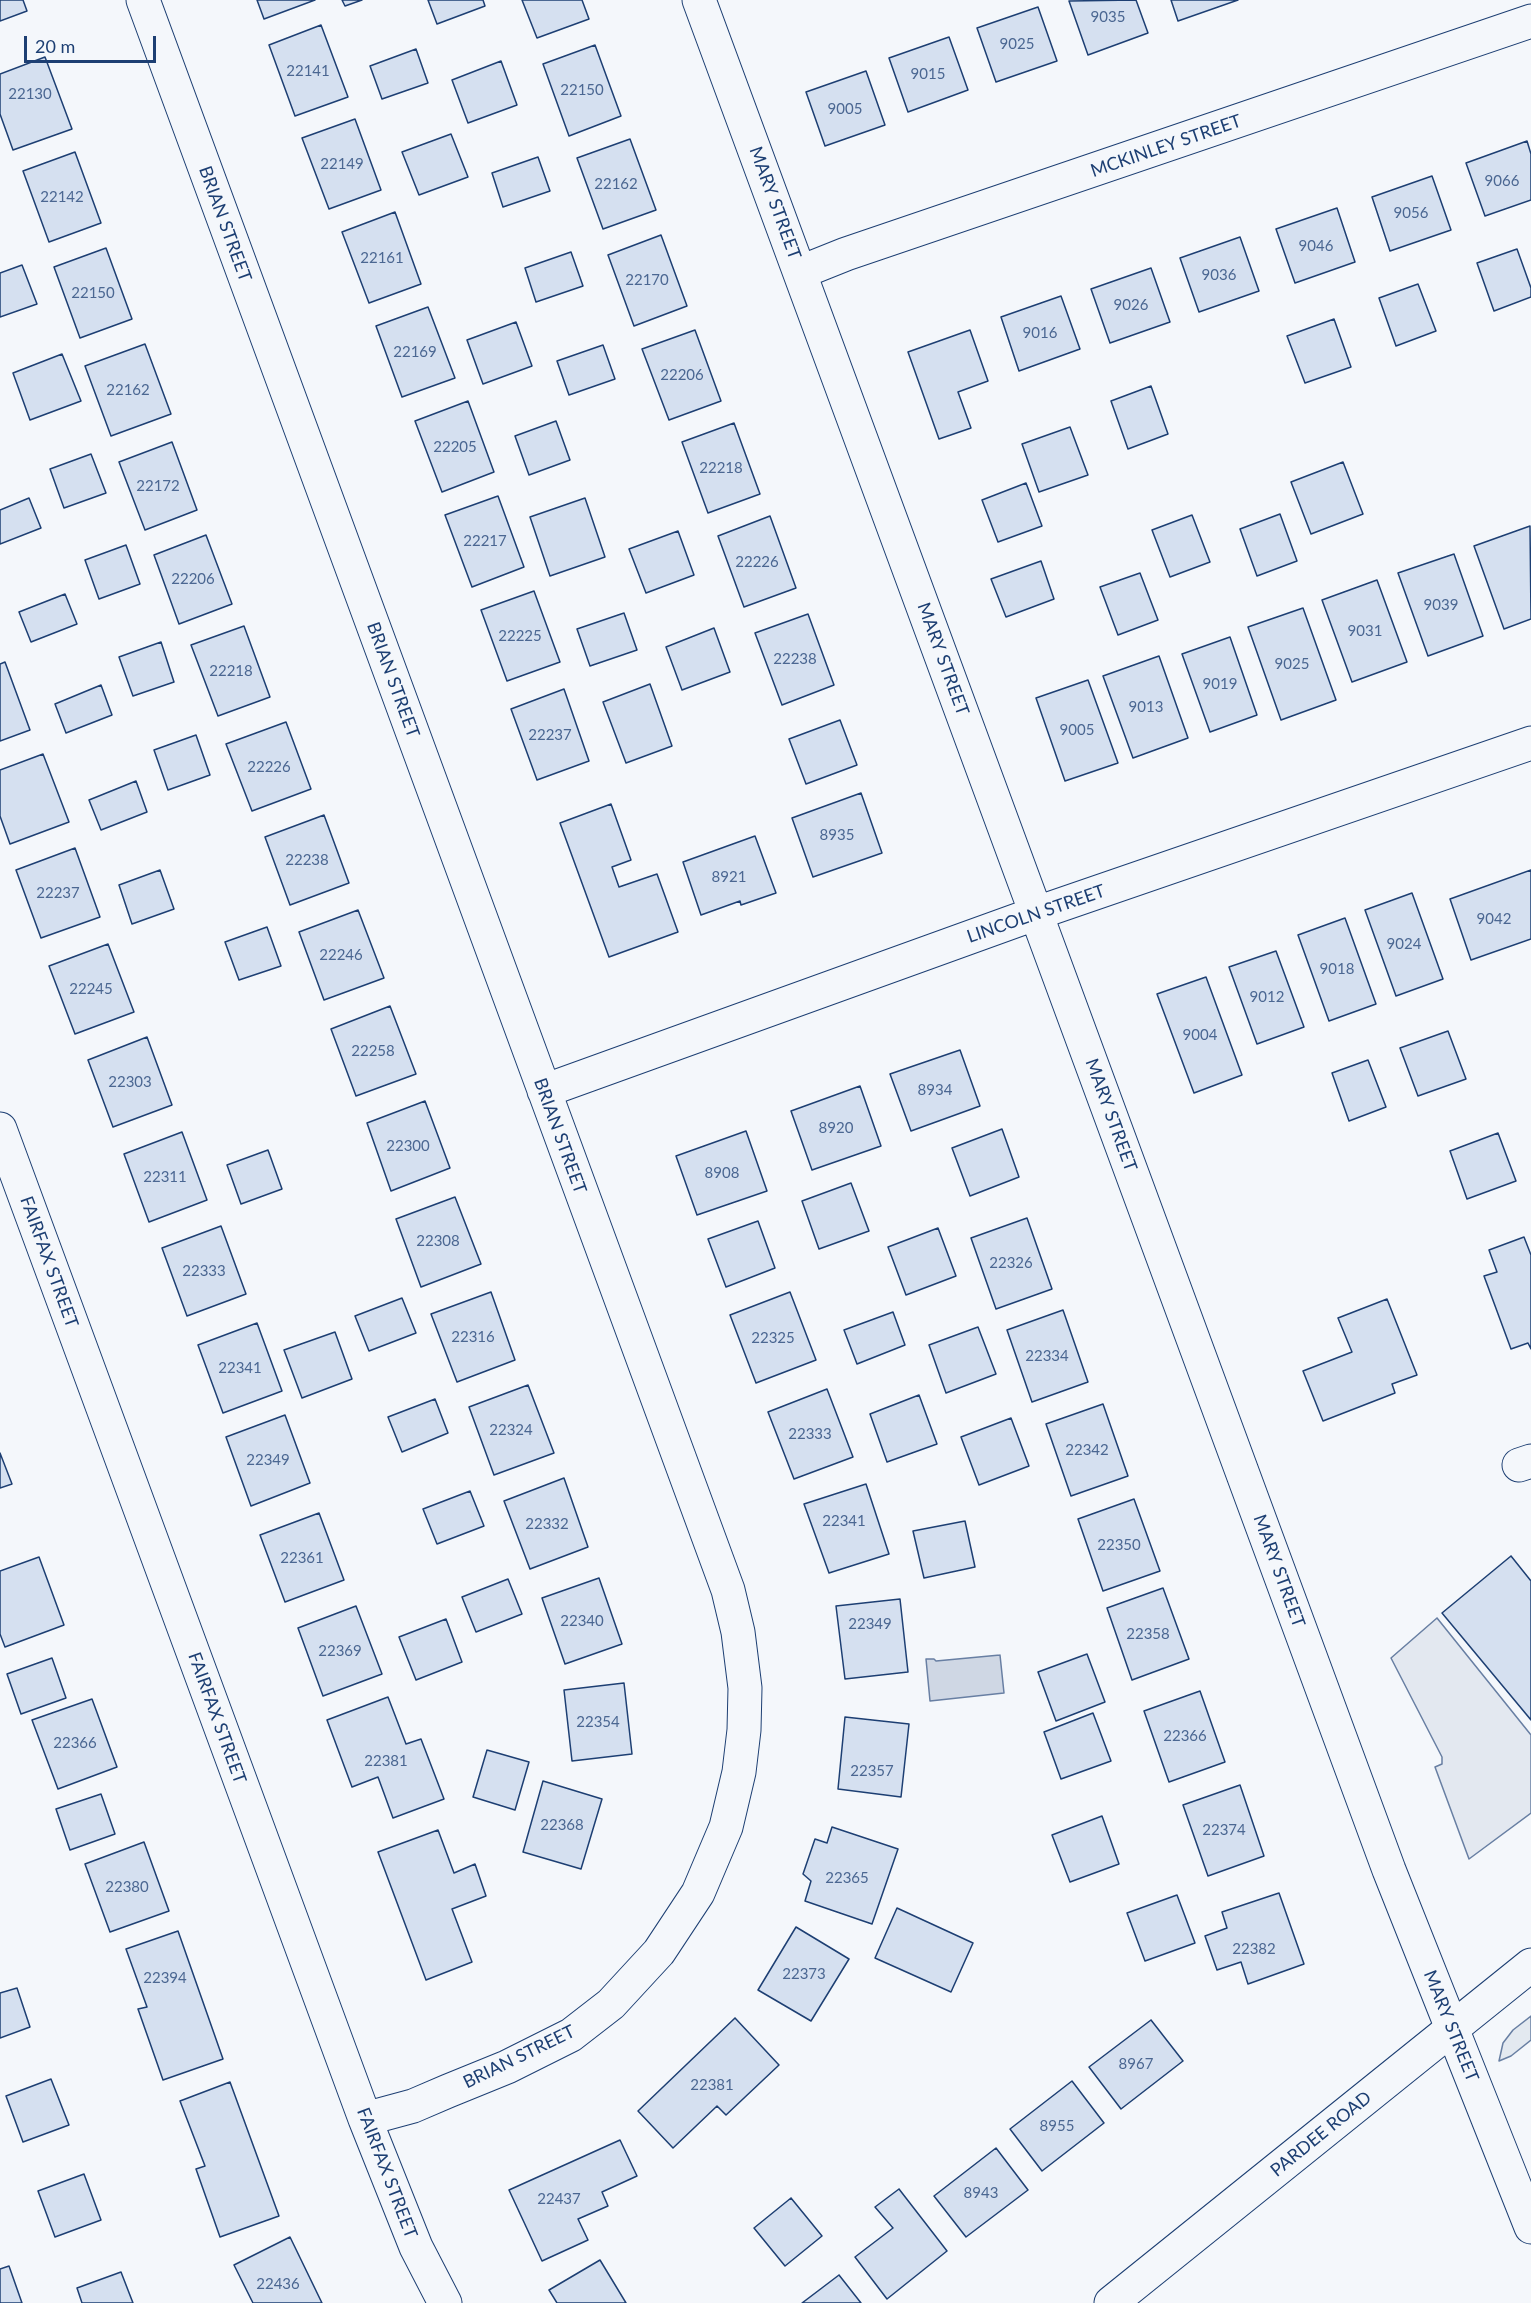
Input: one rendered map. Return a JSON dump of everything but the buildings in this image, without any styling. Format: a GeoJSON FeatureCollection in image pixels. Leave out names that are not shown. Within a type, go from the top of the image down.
{"type":"FeatureCollection","features":[{"type":"Feature","properties":{"kind":"street","name":"BRIAN STREET"},"geometry":{"type":"LineString","coordinates":[[143,0],[728,1590],[738,1632],[744,1688],[744,1730],[739,1772],[726,1827],[698,1893],[659,1952],[611,2004],[571,2036],[507,2067],[413,2106],[366,2119]]}},
{"type":"Feature","properties":{"kind":"street","name":"MARY STREET"},"geometry":{"type":"LineString","coordinates":[[699,0],[1389,1870],[1531,2227]]}},
{"type":"Feature","properties":{"kind":"street","name":"MCKINLEY STREET"},"geometry":{"type":"LineString","coordinates":[[801,272],[857,250],[1531,21]]}},
{"type":"Feature","properties":{"kind":"street","name":"LINCOLN STREET"},"geometry":{"type":"LineString","coordinates":[[543,1091],[1037,913],[1531,743]]}},
{"type":"Feature","properties":{"kind":"street","name":"FAIRFAX STREET"},"geometry":{"type":"LineString","coordinates":[[0,1129],[366,2119],[416,2247],[445,2303]]}},
{"type":"Feature","properties":{"kind":"street","name":"PARDEE ROAD"},"geometry":{"type":"LineString","coordinates":[[1111,2303],[1531,1965]]}},
{"type":"Feature","properties":{"kind":"shaded area"},"geometry":{"type":"Polygon","coordinates":[[[1437,1618],[1531,1735],[1531,1813],[1469,1859],[1435,1767],[1442,1764],[1442,1757],[1391,1658],[1437,1618]]]}},
{"type":"Feature","properties":{"kind":"shaded area"},"geometry":{"type":"Polygon","coordinates":[[[1000,1655],[1004,1693],[930,1701],[926,1659],[936,1661],[1000,1655]]]}},
{"type":"Feature","properties":{"kind":"shaded area"},"geometry":{"type":"Polygon","coordinates":[[[1531,2016],[1531,2040],[1511,2056],[1499,2061],[1503,2043],[1513,2030],[1531,2016]]]}}]}
